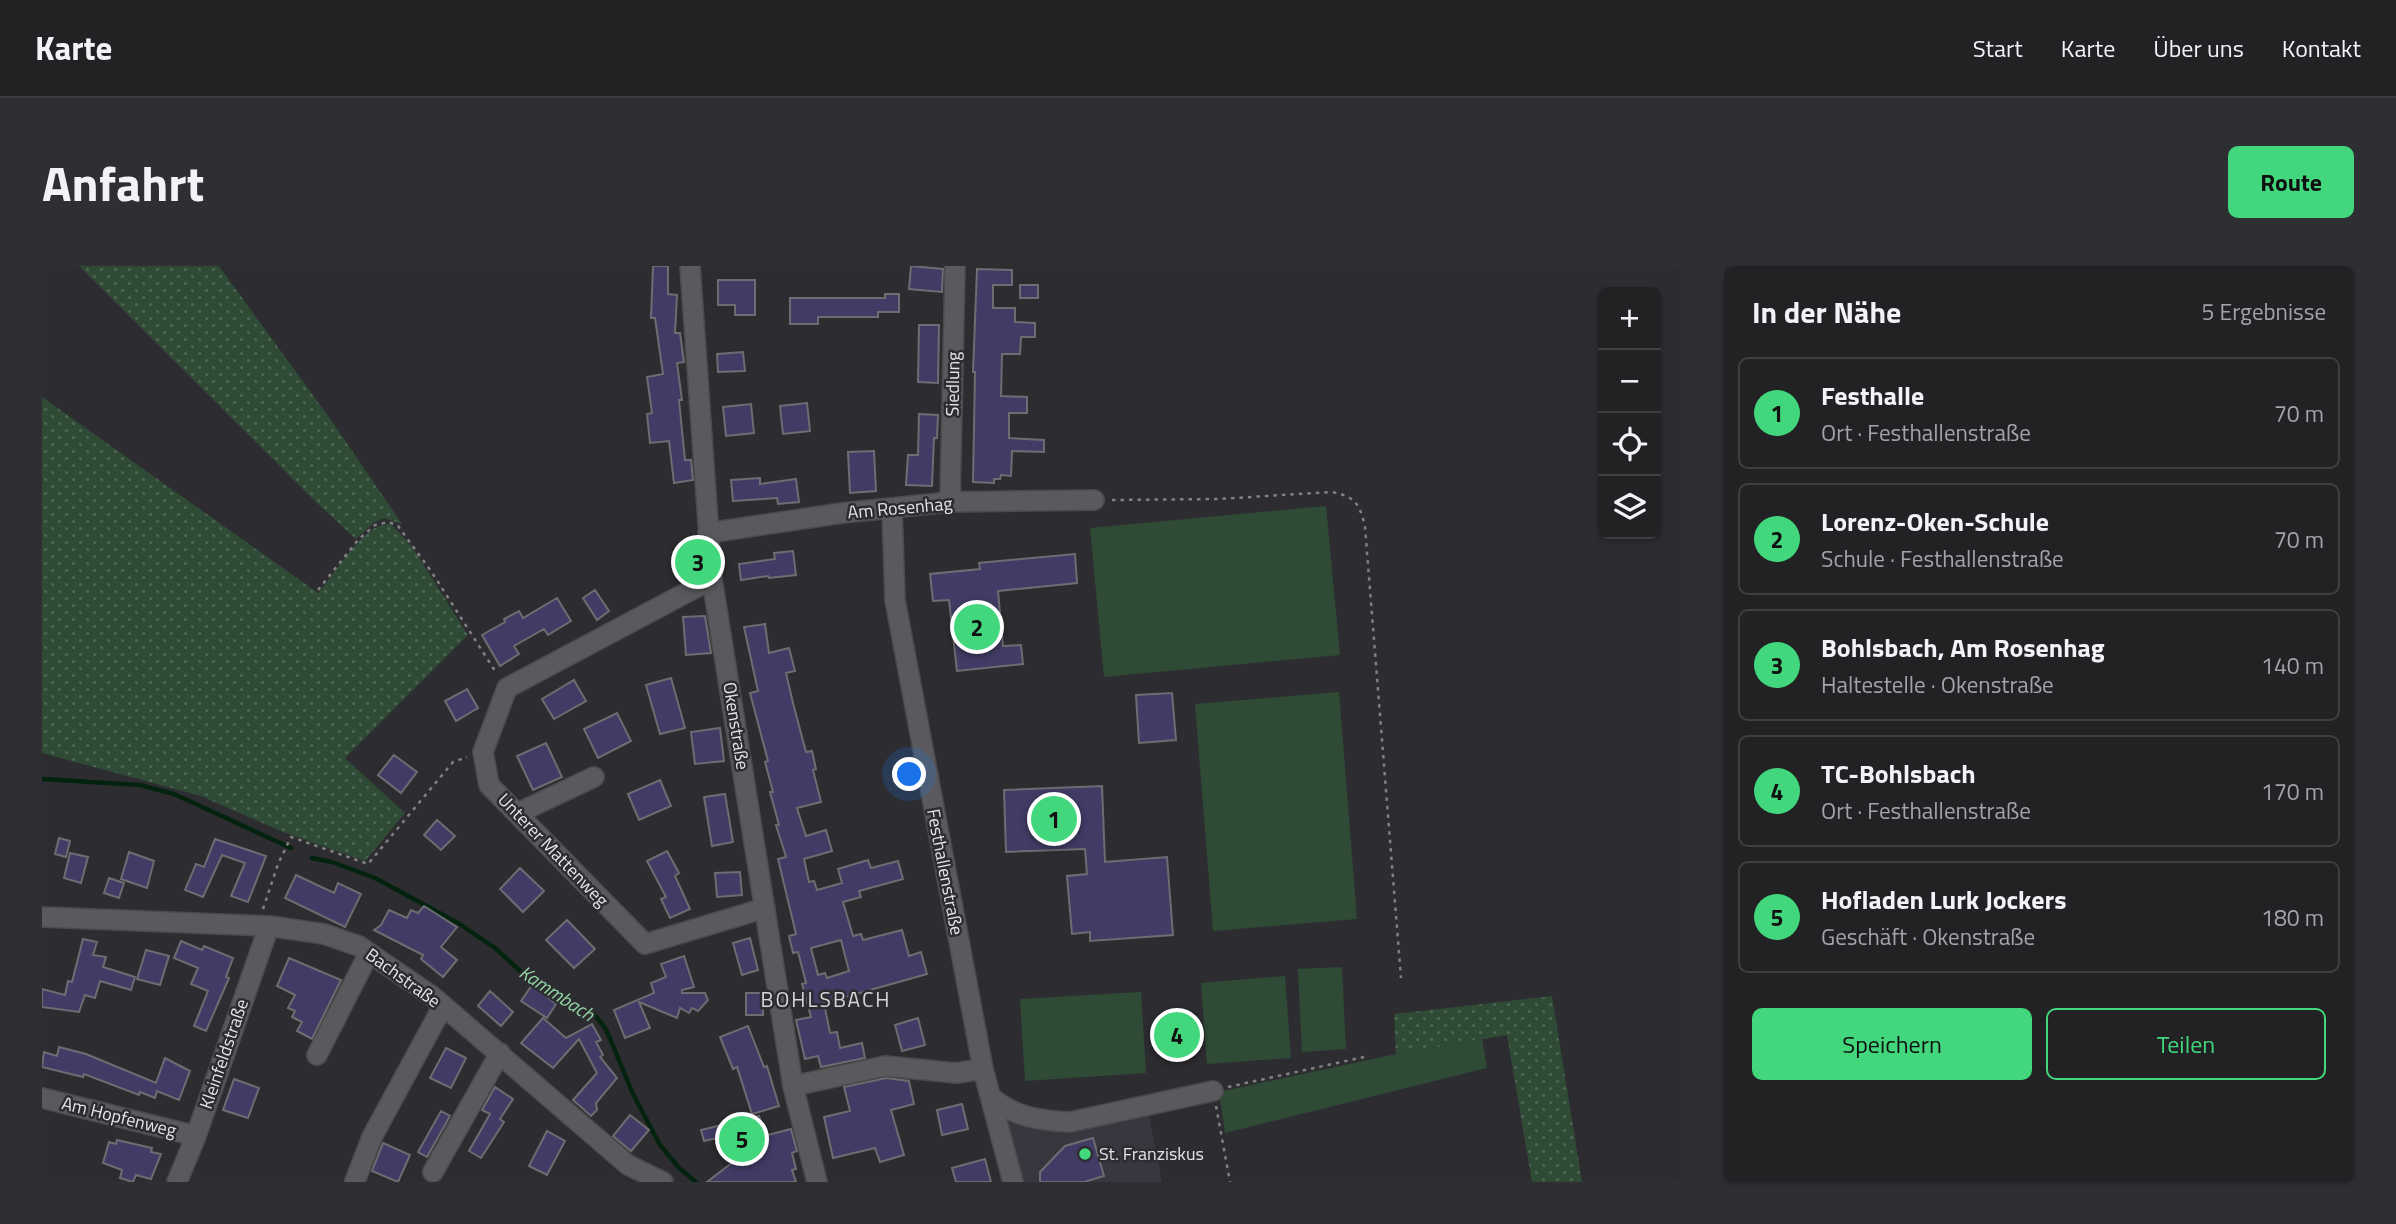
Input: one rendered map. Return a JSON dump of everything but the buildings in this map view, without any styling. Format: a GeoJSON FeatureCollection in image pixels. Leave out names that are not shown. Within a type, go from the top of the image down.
{"type":"FeatureCollection","features":[{"type":"Feature","properties":{"kind":"street","name":"Okenstraße"},"geometry":{"type":"LineString","coordinates":[[690,266],[712,579],[793,1086],[817,1182]]}},
{"type":"Feature","properties":{"kind":"street","name":"Siedlung"},"geometry":{"type":"LineString","coordinates":[[950,502],[955,266]]}},
{"type":"Feature","properties":{"kind":"street","name":"Am Rosenhag"},"geometry":{"type":"LineString","coordinates":[[708,533],[842,513],[950,502],[1094,500]]}},
{"type":"Feature","properties":{"kind":"street","name":"Festhallenstraße"},"geometry":{"type":"LineString","coordinates":[[892,509],[895,600],[983,1069],[1013,1182]]}},
{"type":"Feature","properties":{"kind":"street"},"geometry":{"type":"LineString","coordinates":[[483,752],[507,688],[712,579]]}},
{"type":"Feature","properties":{"kind":"street","name":"Unterer Mattenweg"},"geometry":{"type":"LineString","coordinates":[[483,752],[489,785],[645,944],[765,908]]}},
{"type":"Feature","properties":{"kind":"street"},"geometry":{"type":"LineString","coordinates":[[518,813],[594,777]]}},
{"type":"Feature","properties":{"kind":"street","name":"Bachstraße"},"geometry":{"type":"LineString","coordinates":[[42,917],[263,926],[324,934],[359,946],[443,1006],[628,1165],[663,1182]]}},
{"type":"Feature","properties":{"kind":"street","name":"Kleinfeldstraße"},"geometry":{"type":"LineString","coordinates":[[177,1182],[196,1136],[263,926]]}},
{"type":"Feature","properties":{"kind":"street"},"geometry":{"type":"LineString","coordinates":[[317,1055],[369,953]]}},
{"type":"Feature","properties":{"kind":"street"},"geometry":{"type":"LineString","coordinates":[[355,1181],[372,1137],[443,1006]]}},
{"type":"Feature","properties":{"kind":"street"},"geometry":{"type":"LineString","coordinates":[[433,1172],[500,1053]]}},
{"type":"Feature","properties":{"kind":"street"},"geometry":{"type":"LineString","coordinates":[[793,1086],[885,1066],[956,1073],[983,1069]]}},
{"type":"Feature","properties":{"kind":"street"},"geometry":{"type":"LineString","coordinates":[[991,1097],[1017,1114],[1070,1122],[1213,1091]]}},
{"type":"Feature","properties":{"kind":"street","name":"Am Hopfenweg"},"geometry":{"type":"LineString","coordinates":[[42,1098],[196,1136]]}},
{"type":"Feature","properties":{"kind":"path"},"geometry":{"type":"LineString","coordinates":[[1094,500],[1218,499],[1331,492],[1342,494],[1358,505],[1365,527],[1401,978]]}},
{"type":"Feature","properties":{"kind":"path"},"geometry":{"type":"LineString","coordinates":[[318,590],[358,540],[375,525],[389,522],[398,526],[431,571],[507,688]]}},
{"type":"Feature","properties":{"kind":"path"},"geometry":{"type":"LineString","coordinates":[[263,926],[278,864],[291,838],[368,864],[453,762],[483,752]]}},
{"type":"Feature","properties":{"kind":"path"},"geometry":{"type":"LineString","coordinates":[[1230,1182],[1213,1091],[1364,1058]]}},
{"type":"Feature","properties":{"kind":"shaded area","name":"St. Franziskus"},"geometry":{"type":"Polygon","coordinates":[[[1148,1110],[1162,1182],[1021,1182],[1001,1113],[1037,1124],[1148,1110]]]}},
{"type":"Feature","properties":{"kind":"green space"},"geometry":{"type":"Polygon","coordinates":[[[79,266],[219,266],[331,420],[402,524],[384,518],[375,522],[356,539],[79,266]]]}},
{"type":"Feature","properties":{"kind":"green space"},"geometry":{"type":"Polygon","coordinates":[[[42,397],[318,593],[351,550],[381,525],[391,524],[411,545],[468,635],[345,758],[405,813],[365,861],[283,832],[201,796],[42,753],[42,397]]]}},
{"type":"Feature","properties":{"kind":"green space"},"geometry":{"type":"Polygon","coordinates":[[[1326,506],[1340,655],[1104,677],[1090,528],[1326,506]]]}},
{"type":"Feature","properties":{"kind":"green space"},"geometry":{"type":"Polygon","coordinates":[[[1339,692],[1357,919],[1213,931],[1195,704],[1339,692]]]}},
{"type":"Feature","properties":{"kind":"green space"},"geometry":{"type":"Polygon","coordinates":[[[1342,967],[1346,1049],[1302,1052],[1298,969],[1342,967]]]}},
{"type":"Feature","properties":{"kind":"green space"},"geometry":{"type":"Polygon","coordinates":[[[1285,976],[1291,1058],[1207,1064],[1201,983],[1285,976]]]}},
{"type":"Feature","properties":{"kind":"green space"},"geometry":{"type":"Polygon","coordinates":[[[1141,992],[1146,1073],[1025,1081],[1020,999],[1141,992]]]}},
{"type":"Feature","properties":{"kind":"green space"},"geometry":{"type":"Polygon","coordinates":[[[1552,996],[1582,1182],[1532,1182],[1507,1035],[1396,1054],[1394,1014],[1552,996]]]}},
{"type":"Feature","properties":{"kind":"green space"},"geometry":{"type":"Polygon","coordinates":[[[1482,1039],[1487,1068],[1225,1133],[1219,1092],[1396,1054],[1482,1039]]]}},
{"type":"Feature","properties":{"kind":"waterway","name":"Kammbach"},"geometry":{"type":"LineString","coordinates":[[42,779],[140,785],[174,794],[291,848]]}},
{"type":"Feature","properties":{"kind":"waterway","name":"Kammbach"},"geometry":{"type":"LineString","coordinates":[[312,858],[332,862],[375,878],[458,923],[495,948],[529,979],[593,1013],[606,1029],[633,1094],[660,1145],[679,1168],[696,1182]]}},
{"type":"Feature","properties":{"kind":"place","name":"Bohlsbach, Am Rosenhag"},"geometry":{"type":"Point","coordinates":[698,562]}},
{"type":"Feature","properties":{"kind":"place","name":"Lorenz-Oken-Schule"},"geometry":{"type":"Point","coordinates":[977,627]}},
{"type":"Feature","properties":{"kind":"place","name":"Festhalle"},"geometry":{"type":"Point","coordinates":[1054,819]}},
{"type":"Feature","properties":{"kind":"place","name":"TC-Bohlsbach"},"geometry":{"type":"Point","coordinates":[1177,1035]}},
{"type":"Feature","properties":{"kind":"place","name":"Hofladen Lurk Jockers"},"geometry":{"type":"Point","coordinates":[742,1139]}},
{"type":"Feature","properties":{"kind":"place","name":"St. Franziskus"},"geometry":{"type":"Point","coordinates":[1085,1154]}},
{"type":"Feature","properties":{"kind":"district","name":"BOHLSBACH"},"geometry":{"type":"Point","coordinates":[826,1000]}}]}
